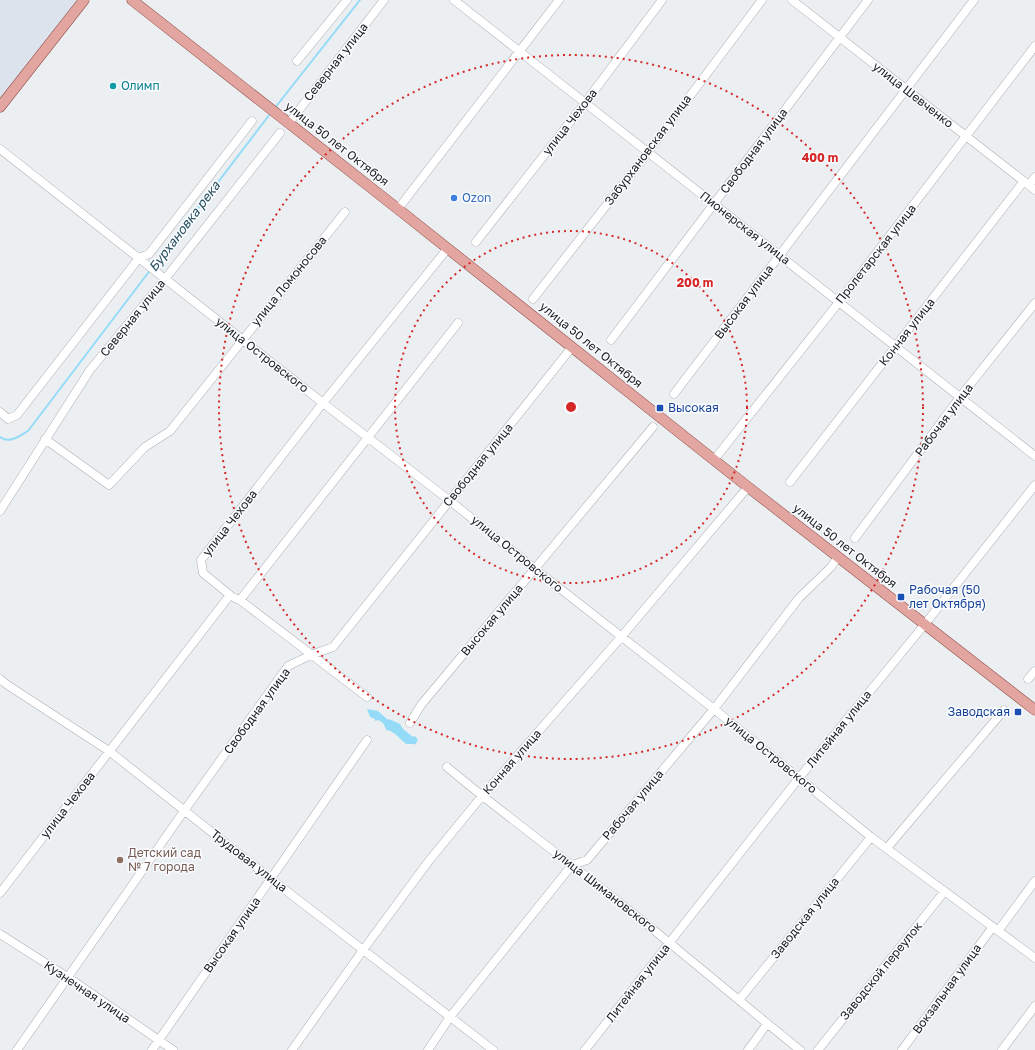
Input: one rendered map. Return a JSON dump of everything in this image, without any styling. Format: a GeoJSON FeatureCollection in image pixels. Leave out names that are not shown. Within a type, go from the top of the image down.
{"type":"FeatureCollection","features":[{"type":"Feature","properties":{"kind":"main road"},"geometry":{"type":"LineString","coordinates":[[0,107],[84,0]]}},
{"type":"Feature","properties":{"kind":"main road","name":"улица 50 лет Октября"},"geometry":{"type":"LineString","coordinates":[[132,0],[398,208],[748,487],[1035,710]]}},
{"type":"Feature","properties":{"kind":"street"},"geometry":{"type":"LineString","coordinates":[[297,61],[347,0]]}},
{"type":"Feature","properties":{"kind":"street","name":"Северная улица"},"geometry":{"type":"LineString","coordinates":[[289,123],[384,0]]}},
{"type":"Feature","properties":{"kind":"street","name":"Пионерская улица"},"geometry":{"type":"LineString","coordinates":[[454,0],[1035,456]]}},
{"type":"Feature","properties":{"kind":"street"},"geometry":{"type":"LineString","coordinates":[[398,208],[559,0]]}},
{"type":"Feature","properties":{"kind":"street","name":"улица Чехова"},"geometry":{"type":"LineString","coordinates":[[476,242],[585,103],[662,0]]}},
{"type":"Feature","properties":{"kind":"street","name":"Забурхановская улица"},"geometry":{"type":"LineString","coordinates":[[533,299],[648,152],[762,0]]}},
{"type":"Feature","properties":{"kind":"street","name":"улица Шевченко"},"geometry":{"type":"LineString","coordinates":[[792,0],[1029,185]]}},
{"type":"Feature","properties":{"kind":"street","name":"Свободная улица"},"geometry":{"type":"LineString","coordinates":[[611,340],[868,0]]}},
{"type":"Feature","properties":{"kind":"street","name":"Высокая улица"},"geometry":{"type":"LineString","coordinates":[[674,394],[974,0]]}},
{"type":"Feature","properties":{"kind":"street","name":"Пролетарская улица"},"geometry":{"type":"LineString","coordinates":[[714,460],[967,137],[1035,46]]}},
{"type":"Feature","properties":{"kind":"street"},"geometry":{"type":"LineString","coordinates":[[0,412],[8,419],[17,415],[142,260],[149,254],[252,121]]}},
{"type":"Feature","properties":{"kind":"street","name":"Северная улица"},"geometry":{"type":"LineString","coordinates":[[0,511],[90,370],[165,279],[280,133]]}},
{"type":"Feature","properties":{"kind":"street","name":"улица Островского"},"geometry":{"type":"LineString","coordinates":[[0,149],[622,636],[871,837],[1035,958]]}},
{"type":"Feature","properties":{"kind":"street","name":"Конная улица"},"geometry":{"type":"LineString","coordinates":[[790,482],[896,346],[1035,177]]}},
{"type":"Feature","properties":{"kind":"street","name":"улица Ломоносова"},"geometry":{"type":"LineString","coordinates":[[45,440],[109,485],[145,448],[170,431],[345,212]]}},
{"type":"Feature","properties":{"kind":"street","name":"улица Чехова"},"geometry":{"type":"LineString","coordinates":[[0,893],[230,595],[203,573],[201,560],[323,403],[448,248]]}},
{"type":"Feature","properties":{"kind":"street","name":"Рабочая улица"},"geometry":{"type":"LineString","coordinates":[[855,538],[960,397],[1035,304]]}},
{"type":"Feature","properties":{"kind":"street"},"geometry":{"type":"LineString","coordinates":[[240,600],[458,323]]}},
{"type":"Feature","properties":{"kind":"street","name":"Свободная улица"},"geometry":{"type":"LineString","coordinates":[[17,1050],[69,978],[184,811],[288,666],[333,647],[449,500],[522,411],[572,346]]}},
{"type":"Feature","properties":{"kind":"street","name":"Высокая улица"},"geometry":{"type":"LineString","coordinates":[[410,723],[421,705],[653,427]]}},
{"type":"Feature","properties":{"kind":"street","name":"Литейная улица"},"geometry":{"type":"LineString","coordinates":[[585,1050],[799,778],[925,624],[1035,485]]}},
{"type":"Feature","properties":{"kind":"street","name":"Конная улица"},"geometry":{"type":"LineString","coordinates":[[292,1050],[428,862],[482,796],[622,636],[748,487]]}},
{"type":"Feature","properties":{"kind":"street","name":"Рабочая улица"},"geometry":{"type":"LineString","coordinates":[[428,1050],[450,1017],[572,865],[587,860],[714,709],[799,598],[831,567],[838,557]]}},
{"type":"Feature","properties":{"kind":"street"},"geometry":{"type":"LineString","coordinates":[[230,595],[240,600],[366,697]]}},
{"type":"Feature","properties":{"kind":"street"},"geometry":{"type":"LineString","coordinates":[[1028,679],[1035,671]]}},
{"type":"Feature","properties":{"kind":"street"},"geometry":{"type":"LineString","coordinates":[[0,692],[3,682]]}},
{"type":"Feature","properties":{"kind":"street","name":"Трудовая улица"},"geometry":{"type":"LineString","coordinates":[[3,682],[109,751],[271,879],[493,1050]]}},
{"type":"Feature","properties":{"kind":"street"},"geometry":{"type":"LineString","coordinates":[[886,848],[1004,710]]}},
{"type":"Feature","properties":{"kind":"street","name":"Высокая улица"},"geometry":{"type":"LineString","coordinates":[[152,1050],[367,740]]}},
{"type":"Feature","properties":{"kind":"street","name":"улица Шимановского"},"geometry":{"type":"LineString","coordinates":[[447,767],[482,796],[670,942],[800,1050]]}},
{"type":"Feature","properties":{"kind":"street","name":"Заводская улица"},"geometry":{"type":"LineString","coordinates":[[739,1000],[871,837]]}},
{"type":"Feature","properties":{"kind":"street","name":"Вокзальная улица"},"geometry":{"type":"LineString","coordinates":[[902,1050],[995,929],[1035,881]]}},
{"type":"Feature","properties":{"kind":"street","name":"Заводской переулок"},"geometry":{"type":"LineString","coordinates":[[818,1050],[944,892]]}},
{"type":"Feature","properties":{"kind":"street","name":"Кузнечная улица"},"geometry":{"type":"LineString","coordinates":[[0,934],[69,978],[173,1050]]}},
{"type":"Feature","properties":{"kind":"street"},"geometry":{"type":"LineString","coordinates":[[1002,1050],[1035,1006]]}},
{"type":"Feature","properties":{"kind":"street"},"geometry":{"type":"LineString","coordinates":[[748,1050],[767,1024]]}},
{"type":"Feature","properties":{"kind":"shaded area"},"geometry":{"type":"Polygon","coordinates":[[[0,0],[80,0],[0,101],[0,0]]]}},
{"type":"Feature","properties":{"kind":"water"},"geometry":{"type":"Polygon","coordinates":[[[367,709],[378,711],[388,720],[389,719],[400,724],[403,729],[413,737],[415,736],[418,740],[415,745],[406,744],[398,736],[388,730],[387,731],[383,723],[378,720],[375,721],[375,719],[370,717],[367,709]]]}},
{"type":"Feature","properties":{"kind":"waterway","name":"Бурхановка река"},"geometry":{"type":"LineString","coordinates":[[274,109],[360,0]]}},
{"type":"Feature","properties":{"kind":"waterway","name":"Бурхановка река"},"geometry":{"type":"LineString","coordinates":[[154,266],[270,114]]}},
{"type":"Feature","properties":{"kind":"waterway","name":"Бурхановка река"},"geometry":{"type":"LineString","coordinates":[[0,437],[7,440],[18,437],[28,431],[151,269]]}},
{"type":"Feature","properties":{"kind":"place","name":"Олимп"},"geometry":{"type":"Point","coordinates":[113,86]}},
{"type":"Feature","properties":{"kind":"place","name":"Ozon"},"geometry":{"type":"Point","coordinates":[454,198]}},
{"type":"Feature","properties":{"kind":"place","name":"Высокая"},"geometry":{"type":"Point","coordinates":[660,408]}},
{"type":"Feature","properties":{"kind":"place","name":"Рабочая (50 лет Октября)"},"geometry":{"type":"Point","coordinates":[901,597]}},
{"type":"Feature","properties":{"kind":"place","name":"Заводская"},"geometry":{"type":"Point","coordinates":[1018,712]}},
{"type":"Feature","properties":{"kind":"place","name":"Детский сад № 7 города"},"geometry":{"type":"Point","coordinates":[120,860]}}]}
